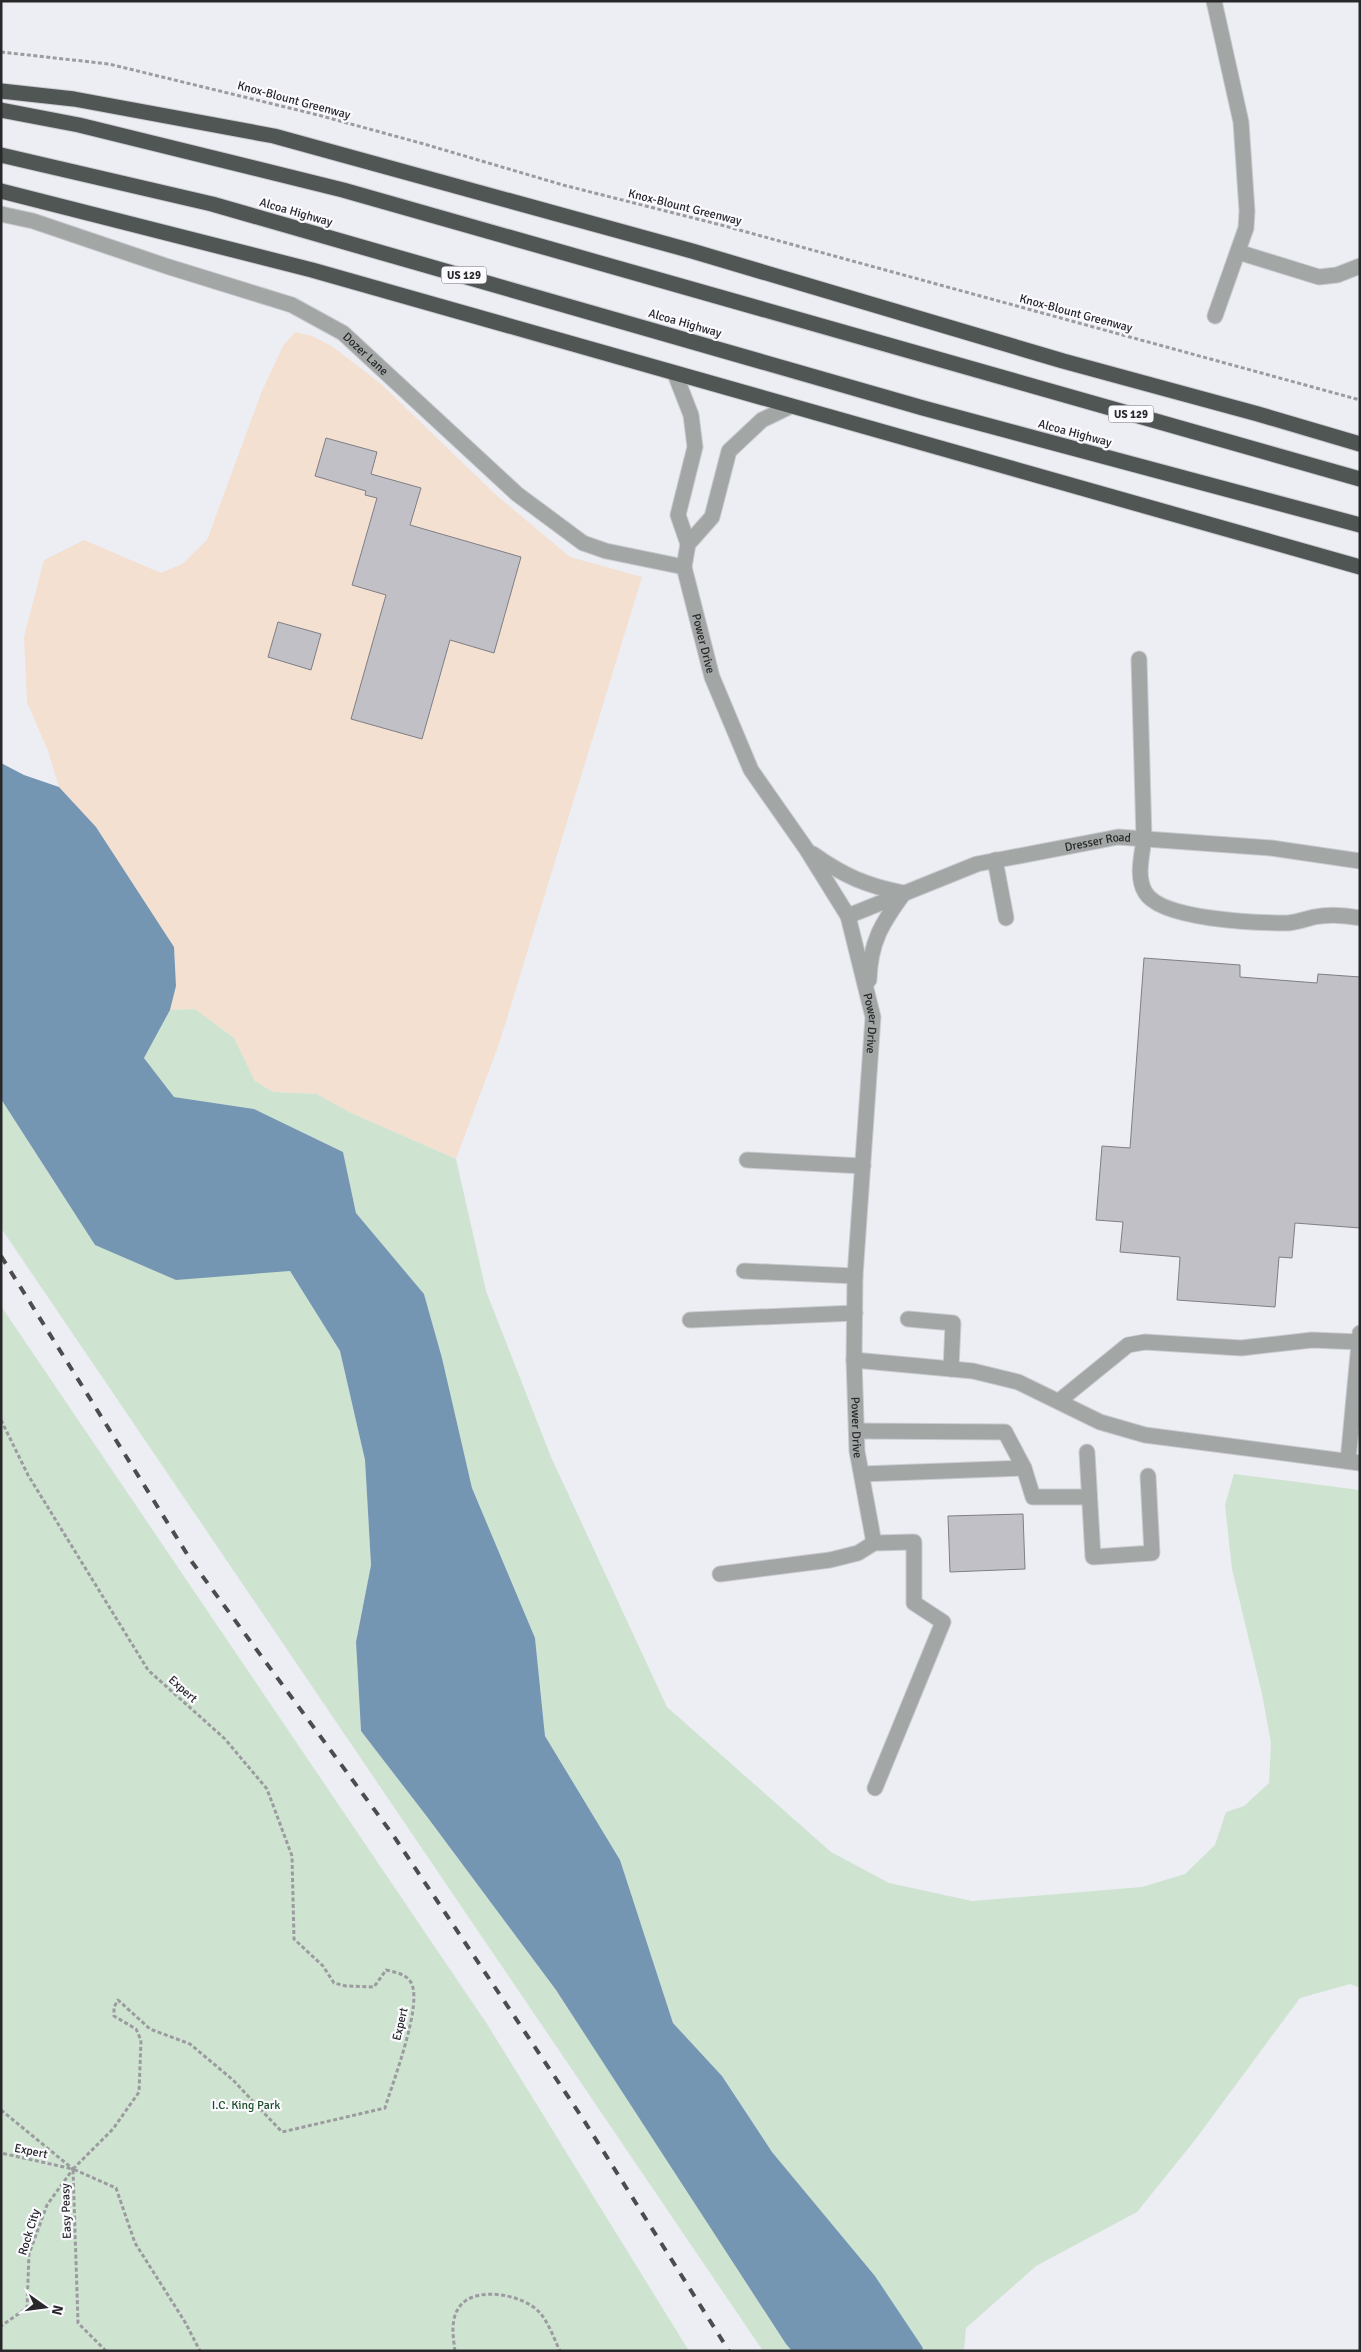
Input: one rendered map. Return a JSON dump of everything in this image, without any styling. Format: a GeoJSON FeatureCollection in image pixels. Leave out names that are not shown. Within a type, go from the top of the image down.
{"type":"FeatureCollection","features":[{"type":"Feature","properties":{"kind":"highway"},"geometry":{"type":"LineString","coordinates":[[1,91],[74,98],[274,136],[692,251],[1064,361],[1360,444]]}},
{"type":"Feature","properties":{"kind":"highway","name":"US 129"},"geometry":{"type":"LineString","coordinates":[[1,110],[79,125],[343,190],[1360,479]]}},
{"type":"Feature","properties":{"kind":"highway","name":"Alcoa Highway"},"geometry":{"type":"LineString","coordinates":[[1,155],[212,204],[895,400],[1360,525]]}},
{"type":"Feature","properties":{"kind":"highway"},"geometry":{"type":"LineString","coordinates":[[1,191],[312,270],[1360,567]]}},
{"type":"Feature","properties":{"kind":"street"},"geometry":{"type":"LineString","coordinates":[[1214,1],[1241,122],[1244,147],[1246,228],[1215,316]]}},
{"type":"Feature","properties":{"kind":"street","name":"Dozer Lane"},"geometry":{"type":"LineString","coordinates":[[1,214],[33,221],[166,266],[292,305],[343,333],[517,494],[583,543],[606,551],[684,567]]}},
{"type":"Feature","properties":{"kind":"street"},"geometry":{"type":"LineString","coordinates":[[1238,252],[1319,277],[1337,275],[1360,266]]}},
{"type":"Feature","properties":{"kind":"street","name":"Power Drive"},"geometry":{"type":"LineString","coordinates":[[675,374],[691,415],[695,447],[678,515],[688,544],[684,567],[712,677],[751,770],[808,850],[848,916],[873,1017],[855,1276],[854,1360],[856,1432],[874,1543]]}},
{"type":"Feature","properties":{"kind":"street"},"geometry":{"type":"LineString","coordinates":[[688,544],[712,517],[729,451],[762,420],[791,406]]}},
{"type":"Feature","properties":{"kind":"street"},"geometry":{"type":"LineString","coordinates":[[1139,659],[1144,839],[1140,868],[1145,892],[1159,905],[1188,915],[1289,923],[1342,914],[1360,918]]}},
{"type":"Feature","properties":{"kind":"street","name":"Dresser Road"},"geometry":{"type":"LineString","coordinates":[[848,916],[977,864],[1118,837],[1271,848],[1360,861]]}},
{"type":"Feature","properties":{"kind":"street"},"geometry":{"type":"LineString","coordinates":[[808,850],[855,881],[904,893],[886,918],[872,948],[868,999]]}},
{"type":"Feature","properties":{"kind":"street"},"geometry":{"type":"LineString","coordinates":[[995,860],[1006,918]]}},
{"type":"Feature","properties":{"kind":"street"},"geometry":{"type":"LineString","coordinates":[[747,1160],[863,1166]]}},
{"type":"Feature","properties":{"kind":"street"},"geometry":{"type":"LineString","coordinates":[[744,1271],[855,1276]]}},
{"type":"Feature","properties":{"kind":"street"},"geometry":{"type":"LineString","coordinates":[[690,1320],[855,1313]]}},
{"type":"Feature","properties":{"kind":"street"},"geometry":{"type":"LineString","coordinates":[[908,1320],[953,1323],[951,1369]]}},
{"type":"Feature","properties":{"kind":"street"},"geometry":{"type":"LineString","coordinates":[[854,1360],[973,1371],[1018,1382],[1100,1422],[1145,1435],[1354,1462],[1359,1339],[1312,1340],[1241,1348],[1145,1342],[1128,1345],[1058,1401]]}},
{"type":"Feature","properties":{"kind":"street"},"geometry":{"type":"LineString","coordinates":[[856,1432],[1005,1432],[1024,1468],[1033,1497],[1090,1497]]}},
{"type":"Feature","properties":{"kind":"street"},"geometry":{"type":"LineString","coordinates":[[1087,1452],[1093,1557],[1152,1553],[1148,1476]]}},
{"type":"Feature","properties":{"kind":"street"},"geometry":{"type":"LineString","coordinates":[[862,1474],[1024,1468]]}},
{"type":"Feature","properties":{"kind":"street"},"geometry":{"type":"LineString","coordinates":[[720,1574],[830,1560],[858,1553],[874,1543],[914,1542],[914,1603],[943,1622],[875,1788]]}},
{"type":"Feature","properties":{"kind":"path","name":"Knox-Blount Greenway"},"geometry":{"type":"LineString","coordinates":[[1,52],[109,64],[299,110],[424,144],[562,185],[721,225],[1360,400]]}},
{"type":"Feature","properties":{"kind":"path","name":"Expert"},"geometry":{"type":"LineString","coordinates":[[1,1420],[28,1475],[148,1670],[225,1739],[267,1789],[292,1856],[294,1939],[323,1966],[334,1983],[346,1986],[374,1987],[386,1970],[400,1973],[411,1982],[415,1999],[410,2028],[385,2108],[282,2132],[233,2080],[190,2044],[150,2029],[118,2000],[114,2007],[114,2016],[136,2029],[141,2040],[139,2092],[113,2129],[73,2169],[1,2153]]}},
{"type":"Feature","properties":{"kind":"path"},"geometry":{"type":"LineString","coordinates":[[1,2110],[73,2169]]}},
{"type":"Feature","properties":{"kind":"path","name":"Rock City"},"geometry":{"type":"LineString","coordinates":[[1,2326],[27,2308],[29,2254],[47,2205],[73,2169]]}},
{"type":"Feature","properties":{"kind":"path","name":"Easy Peasy"},"geometry":{"type":"LineString","coordinates":[[106,2351],[78,2323],[73,2169],[116,2188],[136,2243],[185,2322],[200,2351]]}},
{"type":"Feature","properties":{"kind":"path"},"geometry":{"type":"LineString","coordinates":[[455,2351],[452,2325],[460,2306],[476,2295],[512,2295],[540,2313],[560,2351]]}},
{"type":"Feature","properties":{"kind":"shaded area"},"geometry":{"type":"Polygon","coordinates":[[[295,332],[312,336],[333,347],[381,384],[495,494],[570,557],[642,577],[500,1041],[456,1159],[349,1112],[317,1094],[273,1092],[255,1081],[234,1038],[195,1009],[170,1010],[176,986],[174,947],[96,827],[59,787],[48,751],[27,702],[24,637],[44,560],[84,540],[161,573],[182,564],[207,540],[262,391],[283,346],[295,332]]]}},
{"type":"Feature","properties":{"kind":"green space"},"geometry":{"type":"Polygon","coordinates":[[[195,1009],[234,1038],[255,1081],[273,1092],[317,1094],[349,1112],[456,1159],[486,1291],[551,1457],[667,1707],[831,1852],[889,1883],[972,1901],[1142,1887],[1185,1874],[1215,1845],[1226,1812],[1244,1806],[1269,1783],[1271,1743],[1262,1694],[1232,1569],[1225,1505],[1234,1474],[1360,1490],[1360,1988],[1350,1984],[1300,1998],[1195,2140],[1137,2212],[1036,2266],[966,2328],[964,2351],[922,2351],[923,2348],[875,2276],[772,2152],[722,2076],[673,2023],[620,1860],[545,1736],[535,1638],[472,1488],[442,1358],[424,1294],[356,1213],[343,1152],[254,1109],[174,1097],[144,1058],[170,1010],[195,1009]]]}},
{"type":"Feature","properties":{"kind":"green space"},"geometry":{"type":"Polygon","coordinates":[[[1,1099],[95,1245],[251,1273],[290,1271],[340,1351],[365,1460],[371,1565],[356,1642],[361,1731],[556,1990],[792,2351],[763,2351],[1,1228],[1,1099]]]}},
{"type":"Feature","properties":{"kind":"green space","name":"I.C. King Park"},"geometry":{"type":"Polygon","coordinates":[[[1,1306],[487,2024],[689,2351],[1,2351],[1,1306]]]}},
{"type":"Feature","properties":{"kind":"water"},"geometry":{"type":"Polygon","coordinates":[[[1,763],[24,775],[59,787],[96,827],[174,947],[176,986],[170,1010],[144,1058],[174,1097],[254,1109],[343,1152],[356,1213],[424,1294],[442,1358],[472,1488],[535,1638],[545,1736],[620,1860],[673,2023],[722,2076],[772,2152],[875,2276],[923,2348],[922,2351],[792,2351],[556,1990],[361,1731],[356,1642],[371,1565],[365,1460],[340,1351],[290,1271],[176,1280],[95,1245],[1,1099],[1,763]]]}},
{"type":"Feature","properties":{"kind":"building"},"geometry":{"type":"Polygon","coordinates":[[[326,438],[377,452],[371,474],[421,488],[410,525],[521,557],[494,653],[450,640],[422,739],[351,719],[386,595],[352,585],[377,498],[365,495],[366,491],[315,476],[326,438]]]}},
{"type":"Feature","properties":{"kind":"building"},"geometry":{"type":"Polygon","coordinates":[[[278,622],[321,634],[311,670],[268,657],[278,622]]]}},
{"type":"Feature","properties":{"kind":"building"},"geometry":{"type":"Polygon","coordinates":[[[1144,958],[1240,965],[1240,977],[1317,983],[1318,974],[1360,977],[1360,1228],[1295,1223],[1292,1258],[1279,1257],[1275,1307],[1177,1300],[1180,1257],[1120,1252],[1123,1222],[1096,1220],[1102,1146],[1130,1148],[1144,958]]]}},
{"type":"Feature","properties":{"kind":"building"},"geometry":{"type":"Polygon","coordinates":[[[1023,1514],[1025,1569],[950,1572],[948,1516],[1023,1514]]]}},
{"type":"Feature","properties":{"kind":"railway"},"geometry":{"type":"LineString","coordinates":[[1,1256],[192,1562],[393,1835],[583,2119],[729,2351]]}}]}
